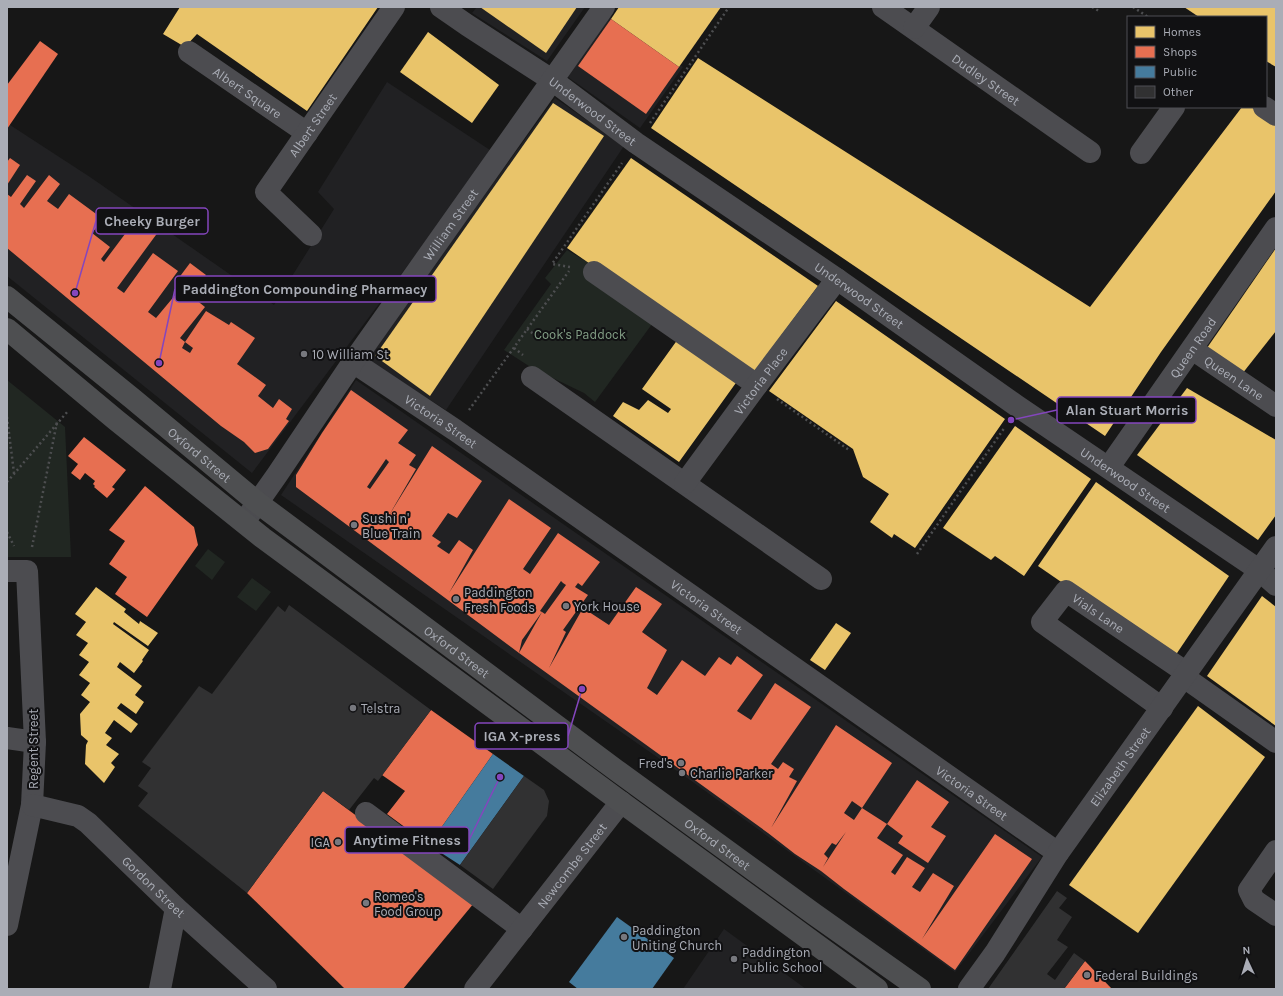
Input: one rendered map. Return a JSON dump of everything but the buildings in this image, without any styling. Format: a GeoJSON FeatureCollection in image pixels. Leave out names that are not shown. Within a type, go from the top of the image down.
{"type":"FeatureCollection","features":[{"type":"Feature","properties":{"kind":"main road","name":"Oxford Street"},"geometry":{"type":"LineString","coordinates":[[7,298],[139,404],[258,503],[616,770],[920,989]]}},
{"type":"Feature","properties":{"kind":"main road","name":"Oxford Street"},"geometry":{"type":"LineString","coordinates":[[7,329],[134,434],[282,552],[620,802],[878,989]]}},
{"type":"Feature","properties":{"kind":"street","name":"Albert Street"},"geometry":{"type":"LineString","coordinates":[[311,235],[266,192],[394,7]]}},
{"type":"Feature","properties":{"kind":"street","name":"Underwood Street"},"geometry":{"type":"LineString","coordinates":[[441,7],[552,80],[636,143],[837,279],[1017,406],[1259,570],[1276,585]]}},
{"type":"Feature","properties":{"kind":"street","name":"William Street"},"geometry":{"type":"LineString","coordinates":[[244,522],[353,362],[604,7]]}},
{"type":"Feature","properties":{"kind":"street","name":"Dudley Street"},"geometry":{"type":"LineString","coordinates":[[883,7],[1090,152]]}},
{"type":"Feature","properties":{"kind":"street"},"geometry":{"type":"LineString","coordinates":[[914,28],[929,7]]}},
{"type":"Feature","properties":{"kind":"street","name":"Albert Square"},"geometry":{"type":"LineString","coordinates":[[189,52],[307,133]]}},
{"type":"Feature","properties":{"kind":"street"},"geometry":{"type":"LineString","coordinates":[[1141,153],[1173,108]]}},
{"type":"Feature","properties":{"kind":"street"},"geometry":{"type":"LineString","coordinates":[[1266,108],[1276,115]]}},
{"type":"Feature","properties":{"kind":"street","name":"Queen Road"},"geometry":{"type":"LineString","coordinates":[[1109,467],[1276,228]]}},
{"type":"Feature","properties":{"kind":"street"},"geometry":{"type":"LineString","coordinates":[[594,272],[757,385]]}},
{"type":"Feature","properties":{"kind":"street","name":"Victoria Place"},"geometry":{"type":"LineString","coordinates":[[685,483],[837,279]]}},
{"type":"Feature","properties":{"kind":"street","name":"Queen Lane"},"geometry":{"type":"LineString","coordinates":[[1192,349],[1276,406]]}},
{"type":"Feature","properties":{"kind":"street","name":"Victoria Street"},"geometry":{"type":"LineString","coordinates":[[353,362],[454,430],[1058,853]]}},
{"type":"Feature","properties":{"kind":"street"},"geometry":{"type":"LineString","coordinates":[[532,377],[821,578]]}},
{"type":"Feature","properties":{"kind":"street","name":"Elizabeth Street"},"geometry":{"type":"LineString","coordinates":[[969,989],[995,952],[1058,853],[1186,675],[1276,546]]}},
{"type":"Feature","properties":{"kind":"street","name":"Regent Street"},"geometry":{"type":"LineString","coordinates":[[7,925],[32,805],[35,742],[17,571]]}},
{"type":"Feature","properties":{"kind":"street","name":"Vials Lane"},"geometry":{"type":"LineString","coordinates":[[1162,708],[1042,622],[1066,591],[1186,675]]}},
{"type":"Feature","properties":{"kind":"street"},"geometry":{"type":"LineString","coordinates":[[1186,675],[1276,742]]}},
{"type":"Feature","properties":{"kind":"street"},"geometry":{"type":"LineString","coordinates":[[7,738],[35,742]]}},
{"type":"Feature","properties":{"kind":"street","name":"Newcombe Street"},"geometry":{"type":"LineString","coordinates":[[475,989],[620,802]]}},
{"type":"Feature","properties":{"kind":"street","name":"Gordon Street"},"geometry":{"type":"LineString","coordinates":[[32,805],[78,816],[88,823],[176,908],[266,989]]}},
{"type":"Feature","properties":{"kind":"street"},"geometry":{"type":"LineString","coordinates":[[366,813],[522,929]]}},
{"type":"Feature","properties":{"kind":"street"},"geometry":{"type":"LineString","coordinates":[[1276,851],[1249,890],[1254,900],[1276,915]]}},
{"type":"Feature","properties":{"kind":"street"},"geometry":{"type":"LineString","coordinates":[[160,989],[176,908]]}},
{"type":"Feature","properties":{"kind":"path"},"geometry":{"type":"LineString","coordinates":[[454,430],[571,268],[552,264],[729,7]]}},
{"type":"Feature","properties":{"kind":"path"},"geometry":{"type":"LineString","coordinates":[[1092,7],[1099,12]]}},
{"type":"Feature","properties":{"kind":"path"},"geometry":{"type":"LineString","coordinates":[[1133,7],[1146,16]]}},
{"type":"Feature","properties":{"kind":"path"},"geometry":{"type":"LineString","coordinates":[[527,329],[536,336]]}},
{"type":"Feature","properties":{"kind":"path"},"geometry":{"type":"LineString","coordinates":[[757,385],[849,450]]}},
{"type":"Feature","properties":{"kind":"path"},"geometry":{"type":"LineString","coordinates":[[917,554],[1002,433],[1017,406]]}},
{"type":"Feature","properties":{"kind":"path"},"geometry":{"type":"LineString","coordinates":[[7,482],[69,409]]}},
{"type":"Feature","properties":{"kind":"path"},"geometry":{"type":"LineString","coordinates":[[7,417],[14,474]]}},
{"type":"Feature","properties":{"kind":"path"},"geometry":{"type":"LineString","coordinates":[[17,571],[57,422]]}},
{"type":"Feature","properties":{"kind":"shaded area"},"geometry":{"type":"Polygon","coordinates":[[[477,7],[585,7],[547,61],[472,13],[477,7]]]}},
{"type":"Feature","properties":{"kind":"shaded area"},"geometry":{"type":"Polygon","coordinates":[[[608,15],[683,67],[640,128],[565,75],[608,15]]]}},
{"type":"Feature","properties":{"kind":"shaded area"},"geometry":{"type":"Polygon","coordinates":[[[387,82],[493,152],[252,473],[7,276],[7,123],[90,177],[274,305],[334,209],[318,192],[387,82]]]}},
{"type":"Feature","properties":{"kind":"shaded area"},"geometry":{"type":"Polygon","coordinates":[[[555,98],[624,146],[446,410],[365,359],[555,98]]]}},
{"type":"Feature","properties":{"kind":"shaded area"},"geometry":{"type":"Polygon","coordinates":[[[356,380],[1042,857],[955,972],[690,780],[281,495],[356,380]]]}},
{"type":"Feature","properties":{"kind":"shaded area","name":"Paddington Public School"},"geometry":{"type":"Polygon","coordinates":[[[724,929],[806,989],[683,989],[724,929]]]}},
{"type":"Feature","properties":{"kind":"green space","name":"Cook's Paddock"},"geometry":{"type":"Polygon","coordinates":[[[567,250],[599,269],[655,320],[595,402],[584,393],[532,368],[504,350],[551,284],[545,278],[567,250]]]}},
{"type":"Feature","properties":{"kind":"green space"},"geometry":{"type":"Polygon","coordinates":[[[7,380],[65,427],[71,557],[7,557],[7,380]]]}},
{"type":"Feature","properties":{"kind":"green space"},"geometry":{"type":"Polygon","coordinates":[[[208,549],[225,562],[212,580],[195,566],[208,549]]]}},
{"type":"Feature","properties":{"kind":"green space"},"geometry":{"type":"Polygon","coordinates":[[[252,578],[271,592],[256,611],[237,597],[252,578]]]}},
{"type":"Feature","properties":{"kind":"place","name":"Cheeky Burger"},"geometry":{"type":"Point","coordinates":[75,293]}},
{"type":"Feature","properties":{"kind":"place","name":"10 William St"},"geometry":{"type":"Point","coordinates":[304,354]}},
{"type":"Feature","properties":{"kind":"place","name":"Paddington Compounding Pharmacy"},"geometry":{"type":"Point","coordinates":[159,363]}},
{"type":"Feature","properties":{"kind":"place","name":"Alan Stuart Morris"},"geometry":{"type":"Point","coordinates":[1011,420]}},
{"type":"Feature","properties":{"kind":"place","name":"Sushi n' Blue Train"},"geometry":{"type":"Point","coordinates":[354,525]}},
{"type":"Feature","properties":{"kind":"place","name":"Paddington Fresh Foods"},"geometry":{"type":"Point","coordinates":[456,599]}},
{"type":"Feature","properties":{"kind":"place","name":"York House"},"geometry":{"type":"Point","coordinates":[566,606]}},
{"type":"Feature","properties":{"kind":"place","name":"IGA X-press"},"geometry":{"type":"Point","coordinates":[582,689]}},
{"type":"Feature","properties":{"kind":"place","name":"Telstra"},"geometry":{"type":"Point","coordinates":[353,708]}},
{"type":"Feature","properties":{"kind":"place","name":"Fred's"},"geometry":{"type":"Point","coordinates":[681,763]}},
{"type":"Feature","properties":{"kind":"place","name":"Charlie Parker"},"geometry":{"type":"Point","coordinates":[682,773]}},
{"type":"Feature","properties":{"kind":"place","name":"Anytime Fitness"},"geometry":{"type":"Point","coordinates":[500,777]}},
{"type":"Feature","properties":{"kind":"place","name":"IGA"},"geometry":{"type":"Point","coordinates":[338,842]}},
{"type":"Feature","properties":{"kind":"place","name":"Romeo's Food Group"},"geometry":{"type":"Point","coordinates":[366,903]}},
{"type":"Feature","properties":{"kind":"place","name":"Paddington Uniting Church"},"geometry":{"type":"Point","coordinates":[624,937]}},
{"type":"Feature","properties":{"kind":"place","name":"Paddington Public School"},"geometry":{"type":"Point","coordinates":[734,959]}},
{"type":"Feature","properties":{"kind":"place","name":"Federal Buildings"},"geometry":{"type":"Point","coordinates":[1087,975]}}]}
